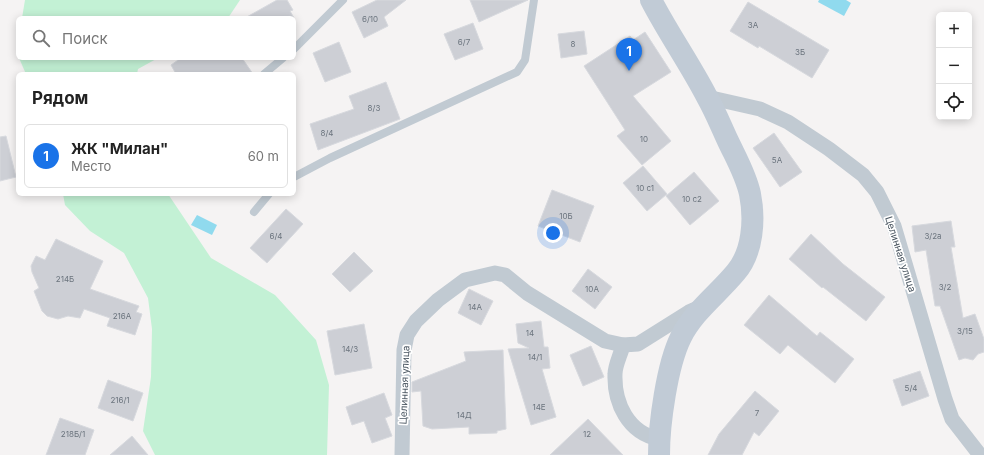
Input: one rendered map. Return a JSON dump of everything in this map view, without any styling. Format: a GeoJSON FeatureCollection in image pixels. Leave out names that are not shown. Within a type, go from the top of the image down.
{"type":"FeatureCollection","features":[{"type":"Feature","properties":{"kind":"street","name":"Целинная улица"},"geometry":{"type":"LineString","coordinates":[[651,0],[707,97],[744,174],[750,193],[752,211],[751,233],[746,254],[737,271],[701,307],[682,335],[676,349],[671,365],[659,447]]}},
{"type":"Feature","properties":{"kind":"street","name":"Целинная улица"},"geometry":{"type":"LineString","coordinates":[[707,97],[760,109],[788,122],[863,175],[878,192],[894,226],[945,399],[952,418],[980,455]]}},
{"type":"Feature","properties":{"kind":"street","name":"Целинная улица"},"geometry":{"type":"LineString","coordinates":[[402,455],[404,350],[407,335],[421,316],[465,280],[495,273],[505,275],[527,294],[605,340],[623,345],[638,344],[689,312],[701,307]]}},
{"type":"Feature","properties":{"kind":"street","name":"Целинная улица"},"geometry":{"type":"LineString","coordinates":[[623,345],[615,373],[616,395],[625,417],[635,429],[659,447]]}},
{"type":"Feature","properties":{"kind":"lane"},"geometry":{"type":"LineString","coordinates":[[296,47],[343,0]]}},
{"type":"Feature","properties":{"kind":"lane"},"geometry":{"type":"LineString","coordinates":[[296,176],[330,158],[517,72],[524,60],[534,0]]}},
{"type":"Feature","properties":{"kind":"lane"},"geometry":{"type":"LineString","coordinates":[[266,72],[281,60]]}},
{"type":"Feature","properties":{"kind":"lane"},"geometry":{"type":"LineString","coordinates":[[254,212],[267,196]]}},
{"type":"Feature","properties":{"kind":"green space"},"geometry":{"type":"Polygon","coordinates":[[[25,0],[240,0],[229,16],[22,16],[25,0]]]}},
{"type":"Feature","properties":{"kind":"green space"},"geometry":{"type":"Polygon","coordinates":[[[20,60],[154,60],[138,69],[137,72],[25,72],[20,60]]]}},
{"type":"Feature","properties":{"kind":"green space"},"geometry":{"type":"Polygon","coordinates":[[[63,196],[169,196],[211,258],[275,295],[316,340],[329,385],[327,455],[155,455],[143,431],[151,377],[152,329],[148,298],[124,253],[90,231],[65,205],[63,196]]]}},
{"type":"Feature","properties":{"kind":"water"},"geometry":{"type":"Polygon","coordinates":[[[819,0],[846,0],[851,3],[844,16],[818,2],[819,0]]]}},
{"type":"Feature","properties":{"kind":"water"},"geometry":{"type":"Polygon","coordinates":[[[197,215],[217,225],[212,235],[191,225],[197,215]]]}},
{"type":"Feature","properties":{"kind":"building"},"geometry":{"type":"Polygon","coordinates":[[[277,0],[287,0],[293,10],[290,11],[293,16],[249,16],[277,0]]]}},
{"type":"Feature","properties":{"kind":"building"},"geometry":{"type":"Polygon","coordinates":[[[377,0],[406,0],[384,17],[388,26],[364,38],[352,12],[377,0]]]}},
{"type":"Feature","properties":{"kind":"building"},"geometry":{"type":"Polygon","coordinates":[[[470,0],[528,0],[479,22],[470,0]]]}},
{"type":"Feature","properties":{"kind":"building"},"geometry":{"type":"Polygon","coordinates":[[[748,2],[829,50],[812,78],[759,46],[758,48],[730,31],[748,2]]]}},
{"type":"Feature","properties":{"kind":"building"},"geometry":{"type":"Polygon","coordinates":[[[473,23],[483,49],[455,60],[444,34],[473,23]]]}},
{"type":"Feature","properties":{"kind":"building"},"geometry":{"type":"Polygon","coordinates":[[[584,31],[587,54],[561,58],[558,34],[584,31]]]}},
{"type":"Feature","properties":{"kind":"building"},"geometry":{"type":"Polygon","coordinates":[[[645,32],[671,72],[633,96],[671,141],[642,165],[617,136],[625,130],[584,66],[630,36],[633,40],[645,32]]]}},
{"type":"Feature","properties":{"kind":"building"},"geometry":{"type":"Polygon","coordinates":[[[339,42],[351,72],[325,82],[313,53],[339,42]]]}},
{"type":"Feature","properties":{"kind":"building"},"geometry":{"type":"Polygon","coordinates":[[[178,60],[243,60],[252,72],[175,72],[171,65],[178,60]]]}},
{"type":"Feature","properties":{"kind":"building"},"geometry":{"type":"Polygon","coordinates":[[[386,82],[400,119],[318,150],[310,124],[354,109],[349,96],[386,82]]]}},
{"type":"Feature","properties":{"kind":"building"},"geometry":{"type":"Polygon","coordinates":[[[774,133],[802,172],[780,187],[753,148],[774,133]]]}},
{"type":"Feature","properties":{"kind":"building"},"geometry":{"type":"Polygon","coordinates":[[[6,136],[16,177],[0,181],[0,137],[6,136]]]}},
{"type":"Feature","properties":{"kind":"building"},"geometry":{"type":"Polygon","coordinates":[[[643,166],[667,194],[647,211],[623,183],[643,166]]]}},
{"type":"Feature","properties":{"kind":"building"},"geometry":{"type":"Polygon","coordinates":[[[694,172],[719,201],[690,225],[666,196],[694,172]]]}},
{"type":"Feature","properties":{"kind":"building"},"geometry":{"type":"Polygon","coordinates":[[[552,190],[594,206],[580,242],[538,226],[552,190]]]}},
{"type":"Feature","properties":{"kind":"building"},"geometry":{"type":"Polygon","coordinates":[[[286,209],[303,224],[267,263],[250,248],[286,209]]]}},
{"type":"Feature","properties":{"kind":"building"},"geometry":{"type":"Polygon","coordinates":[[[951,221],[955,247],[951,247],[963,318],[975,314],[984,339],[984,352],[978,354],[973,360],[965,358],[959,360],[940,306],[935,306],[926,250],[915,252],[912,226],[951,221]]]}},
{"type":"Feature","properties":{"kind":"building"},"geometry":{"type":"Polygon","coordinates":[[[811,234],[843,264],[885,297],[866,321],[823,287],[822,288],[789,259],[811,234]]]}},
{"type":"Feature","properties":{"kind":"building"},"geometry":{"type":"Polygon","coordinates":[[[56,239],[103,261],[90,289],[139,306],[136,312],[142,314],[135,335],[107,326],[110,318],[84,309],[80,318],[68,316],[58,319],[47,316],[42,311],[34,291],[39,288],[31,266],[36,256],[45,260],[56,239]]]}},
{"type":"Feature","properties":{"kind":"building"},"geometry":{"type":"Polygon","coordinates":[[[354,252],[373,271],[350,292],[332,274],[354,252]]]}},
{"type":"Feature","properties":{"kind":"building"},"geometry":{"type":"Polygon","coordinates":[[[588,269],[612,287],[595,309],[572,291],[588,269]]]}},
{"type":"Feature","properties":{"kind":"building"},"geometry":{"type":"Polygon","coordinates":[[[469,289],[493,301],[481,325],[458,313],[469,289]]]}},
{"type":"Feature","properties":{"kind":"building"},"geometry":{"type":"Polygon","coordinates":[[[769,295],[817,336],[820,332],[854,359],[835,383],[788,345],[780,354],[744,325],[769,295]]]}},
{"type":"Feature","properties":{"kind":"building"},"geometry":{"type":"Polygon","coordinates":[[[541,321],[544,347],[548,347],[550,368],[542,369],[556,417],[531,425],[508,349],[529,348],[518,343],[516,324],[541,321]]]}},
{"type":"Feature","properties":{"kind":"building"},"geometry":{"type":"Polygon","coordinates":[[[364,324],[372,368],[335,375],[327,331],[364,324]]]}},
{"type":"Feature","properties":{"kind":"building"},"geometry":{"type":"Polygon","coordinates":[[[591,346],[604,377],[583,386],[570,355],[591,346]]]}},
{"type":"Feature","properties":{"kind":"building"},"geometry":{"type":"Polygon","coordinates":[[[503,350],[506,429],[497,431],[497,433],[469,434],[469,427],[432,429],[423,426],[421,391],[412,392],[412,382],[466,361],[464,352],[503,350]]]}},
{"type":"Feature","properties":{"kind":"building"},"geometry":{"type":"Polygon","coordinates":[[[920,371],[929,396],[902,406],[893,380],[920,371]]]}},
{"type":"Feature","properties":{"kind":"building"},"geometry":{"type":"Polygon","coordinates":[[[108,380],[143,393],[133,421],[98,408],[108,380]]]}},
{"type":"Feature","properties":{"kind":"building"},"geometry":{"type":"Polygon","coordinates":[[[755,391],[779,411],[759,436],[754,432],[742,455],[708,455],[719,434],[755,391]]]}},
{"type":"Feature","properties":{"kind":"building"},"geometry":{"type":"Polygon","coordinates":[[[384,393],[392,415],[385,418],[392,436],[372,443],[364,421],[352,425],[346,407],[384,393]]]}},
{"type":"Feature","properties":{"kind":"building"},"geometry":{"type":"Polygon","coordinates":[[[60,418],[94,430],[85,455],[46,455],[60,418]]]}},
{"type":"Feature","properties":{"kind":"building"},"geometry":{"type":"Polygon","coordinates":[[[588,419],[623,455],[550,455],[588,419]]]}},
{"type":"Feature","properties":{"kind":"building"},"geometry":{"type":"Polygon","coordinates":[[[132,436],[148,455],[110,455],[132,436]]]}},
{"type":"Feature","properties":{"kind":"place","name":"ЖК \"Милан\""},"geometry":{"type":"Point","coordinates":[629,71]}}]}
